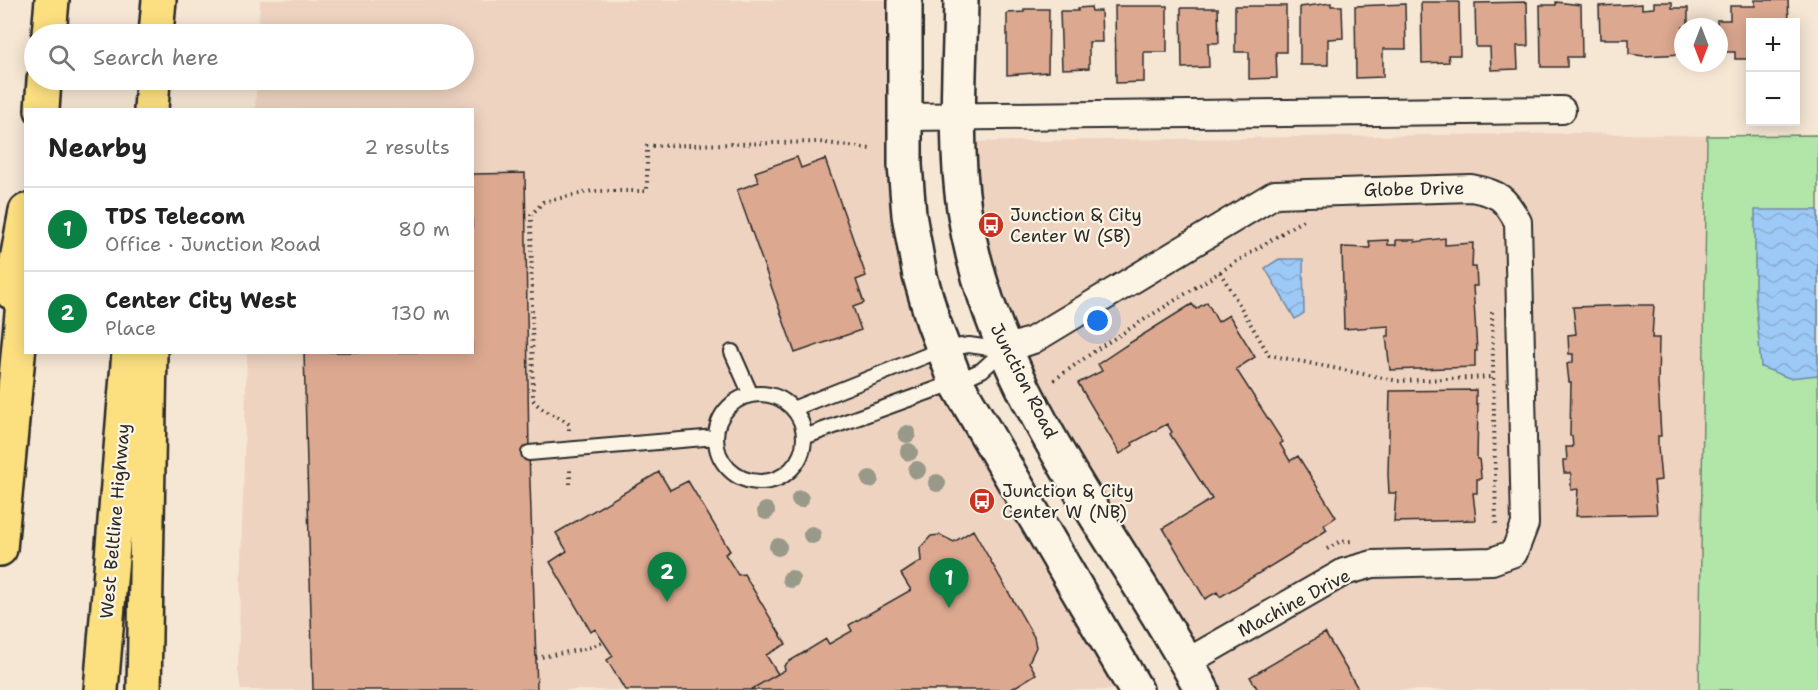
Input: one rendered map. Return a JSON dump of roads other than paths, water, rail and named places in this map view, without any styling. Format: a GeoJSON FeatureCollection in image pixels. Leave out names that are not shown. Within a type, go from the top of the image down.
{"type":"FeatureCollection","features":[{"type":"Feature","properties":{"kind":"highway"},"geometry":{"type":"LineString","coordinates":[[50,24],[52,0]]}},
{"type":"Feature","properties":{"kind":"highway"},"geometry":{"type":"LineString","coordinates":[[157,24],[159,0]]}},
{"type":"Feature","properties":{"kind":"highway"},"geometry":{"type":"LineString","coordinates":[[42,108],[43,90]]}},
{"type":"Feature","properties":{"kind":"highway"},"geometry":{"type":"LineString","coordinates":[[151,108],[152,90]]}},
{"type":"Feature","properties":{"kind":"highway"},"geometry":{"type":"LineString","coordinates":[[0,353],[24,222]]}},
{"type":"Feature","properties":{"kind":"highway"},"geometry":{"type":"LineString","coordinates":[[0,549],[24,291]]}},
{"type":"Feature","properties":{"kind":"highway","name":"West Beltline Highway"},"geometry":{"type":"LineString","coordinates":[[101,690],[129,354]]}},
{"type":"Feature","properties":{"kind":"highway"},"geometry":{"type":"LineString","coordinates":[[144,690],[150,354]]}},
{"type":"Feature","properties":{"kind":"street"},"geometry":{"type":"LineString","coordinates":[[905,0],[904,117],[909,215],[920,276],[943,349],[956,382],[1136,690]]}},
{"type":"Feature","properties":{"kind":"street","name":"Junction Road"},"geometry":{"type":"LineString","coordinates":[[961,0],[960,174],[964,210],[986,303],[1004,350],[1060,453],[1203,690]]}},
{"type":"Feature","properties":{"kind":"street"},"geometry":{"type":"LineString","coordinates":[[904,117],[1562,110]]}},
{"type":"Feature","properties":{"kind":"street","name":"Globe Drive"},"geometry":{"type":"LineString","coordinates":[[1004,350],[1033,340],[1275,194],[1471,188],[1491,192],[1507,202],[1518,222],[1525,524],[1514,553]]}},
{"type":"Feature","properties":{"kind":"street","name":"Machine Drive"},"geometry":{"type":"LineString","coordinates":[[1187,662],[1344,572],[1373,564],[1492,561],[1514,553]]}},
{"type":"Feature","properties":{"kind":"lane"},"geometry":{"type":"LineString","coordinates":[[795,408],[943,349],[969,345],[1004,350]]}},
{"type":"Feature","properties":{"kind":"lane"},"geometry":{"type":"LineString","coordinates":[[804,437],[956,382],[982,370],[1004,350]]}},
{"type":"Feature","properties":{"kind":"lane"},"geometry":{"type":"LineString","coordinates":[[732,352],[751,395]]}},
{"type":"Feature","properties":{"kind":"lane"},"geometry":{"type":"LineString","coordinates":[[751,395],[776,397],[795,408],[801,421],[804,437],[803,452],[795,465],[785,475],[763,483],[747,481],[733,473],[718,453],[716,437],[719,422],[727,409],[737,400],[751,395]]}},
{"type":"Feature","properties":{"kind":"lane"},"geometry":{"type":"LineString","coordinates":[[529,453],[716,437]]}},
{"type":"Feature","properties":{"kind":"water"},"geometry":{"type":"Polygon","coordinates":[[[1755,210],[1818,210],[1818,375],[1789,378],[1761,367],[1755,293],[1755,210]]]}},
{"type":"Feature","properties":{"kind":"water"},"geometry":{"type":"Polygon","coordinates":[[[1279,259],[1303,259],[1304,313],[1295,319],[1265,268],[1279,259]]]}},
{"type":"Feature","properties":{"kind":"place","name":"Junction & City Center W (SB)"},"geometry":{"type":"Point","coordinates":[991,225]}},
{"type":"Feature","properties":{"kind":"place","name":"Junction & City Center W (NB)"},"geometry":{"type":"Point","coordinates":[982,501]}},
{"type":"Feature","properties":{"kind":"place","name":"Center City West"},"geometry":{"type":"Point","coordinates":[667,602]}},
{"type":"Feature","properties":{"kind":"place","name":"TDS Telecom"},"geometry":{"type":"Point","coordinates":[949,608]}}]}
